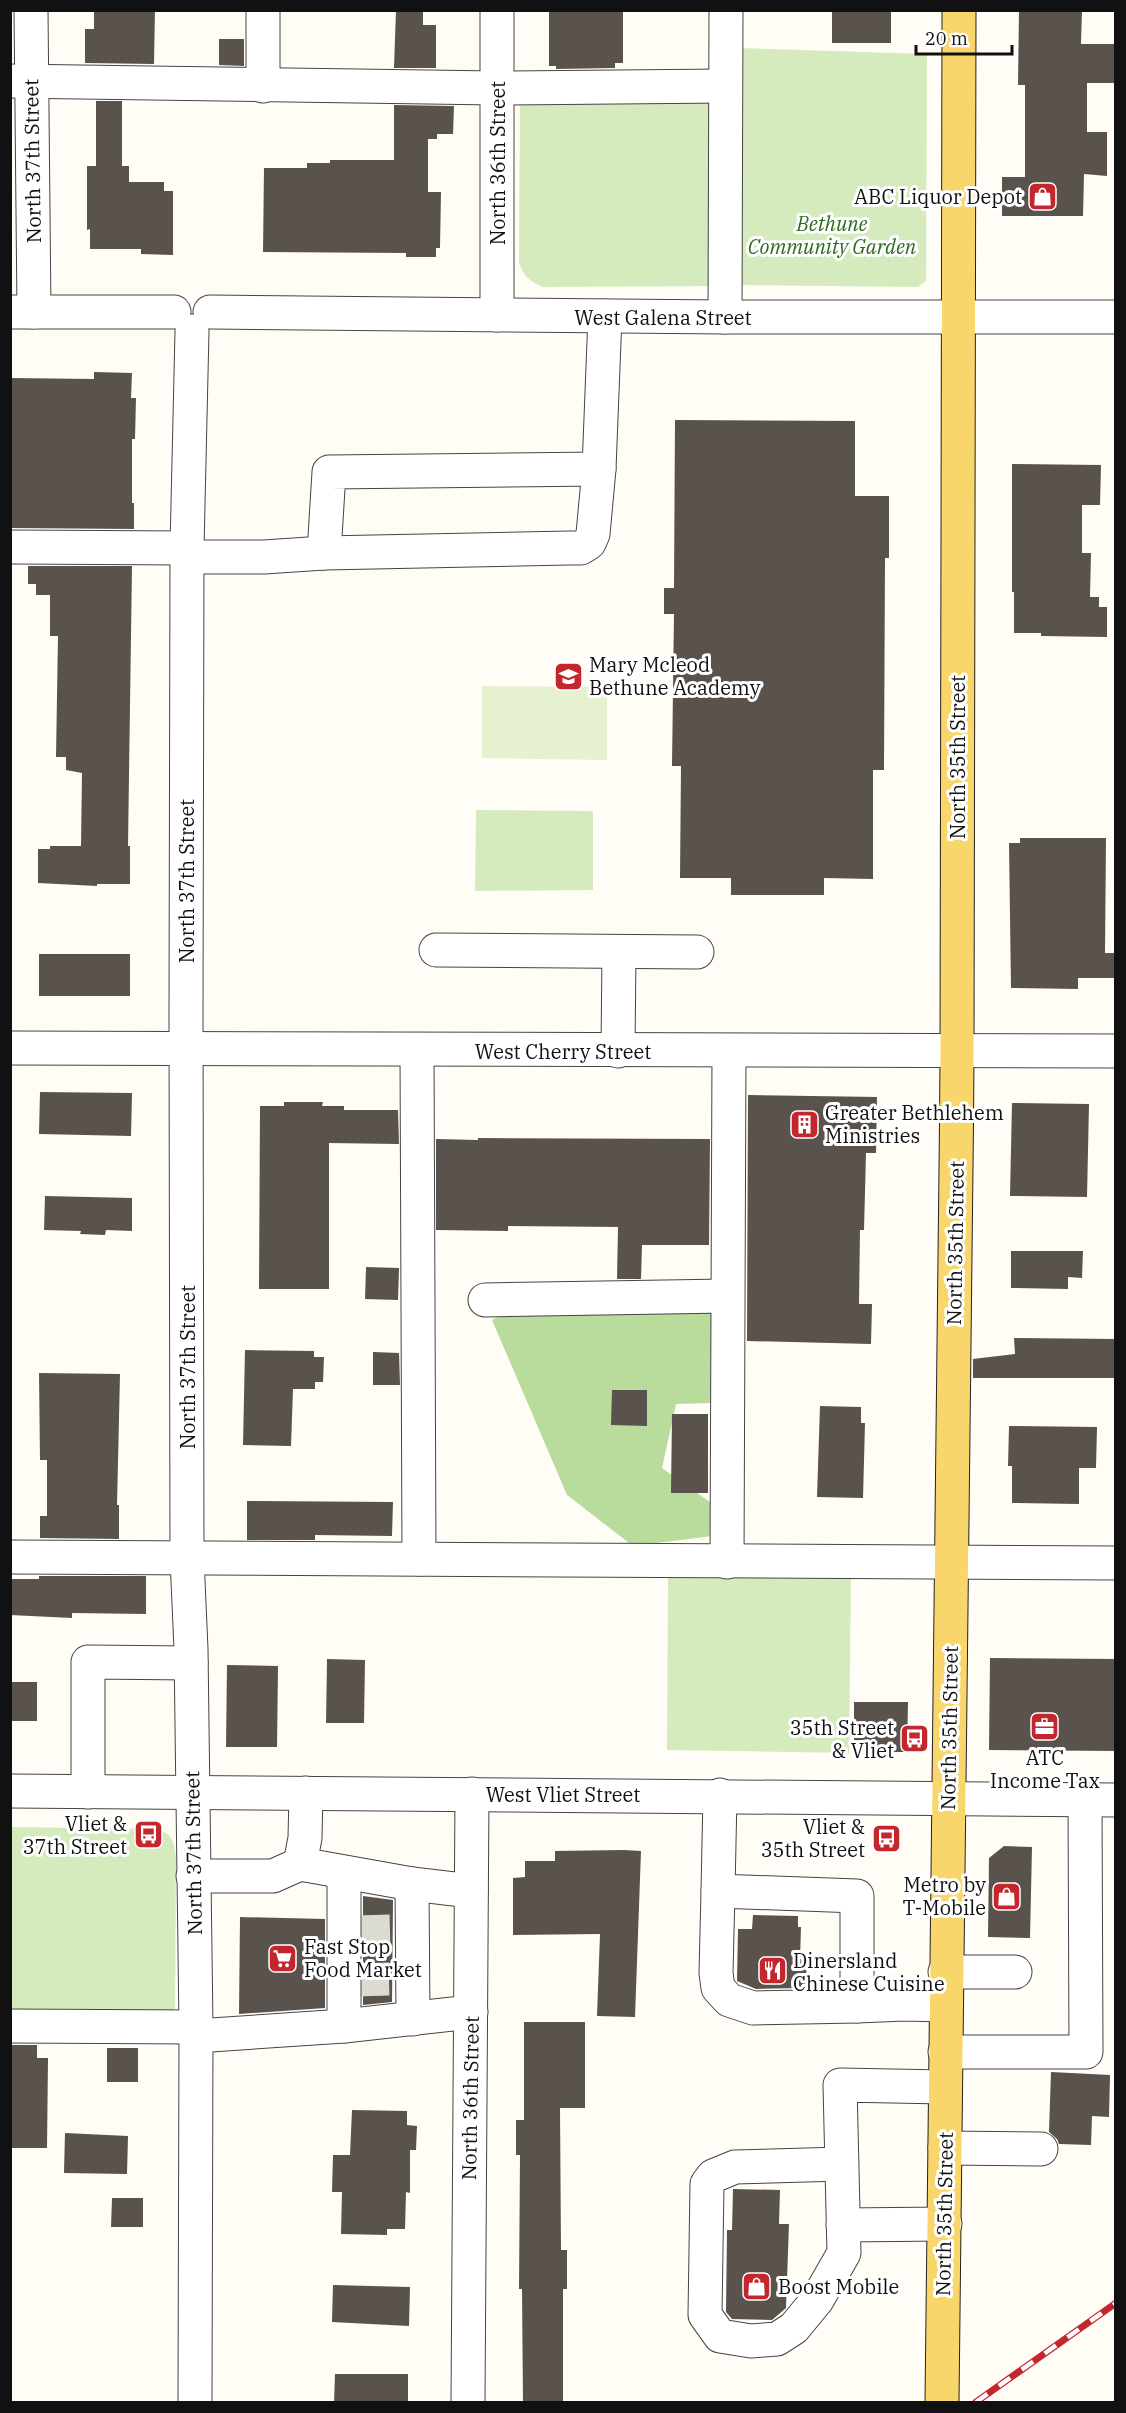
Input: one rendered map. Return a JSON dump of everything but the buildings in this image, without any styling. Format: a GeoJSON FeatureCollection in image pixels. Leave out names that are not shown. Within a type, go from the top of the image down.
{"type":"FeatureCollection","features":[{"type":"Feature","properties":{"kind":"main road","name":"North 35th Street"},"geometry":{"type":"LineString","coordinates":[[942,2403],[957,1051],[959,10]]}},
{"type":"Feature","properties":{"kind":"street","name":"North 37th Street"},"geometry":{"type":"LineString","coordinates":[[22,312],[20,81],[31,10]]}},
{"type":"Feature","properties":{"kind":"street"},"geometry":{"type":"LineString","coordinates":[[263,10],[263,86]]}},
{"type":"Feature","properties":{"kind":"street","name":"North 36th Street"},"geometry":{"type":"LineString","coordinates":[[497,10],[497,315]]}},
{"type":"Feature","properties":{"kind":"street"},"geometry":{"type":"LineString","coordinates":[[725,317],[726,10]]}},
{"type":"Feature","properties":{"kind":"street"},"geometry":{"type":"LineString","coordinates":[[20,81],[496,88],[725,86]]}},
{"type":"Feature","properties":{"kind":"street","name":"West Galena Street"},"geometry":{"type":"LineString","coordinates":[[22,312],[192,318],[497,315],[1116,317]]}},
{"type":"Feature","properties":{"kind":"street"},"geometry":{"type":"LineString","coordinates":[[10,547],[187,552],[264,557],[324,553],[581,548],[589,543],[593,534],[599,469],[605,316]]}},
{"type":"Feature","properties":{"kind":"street","name":"North 37th Street"},"geometry":{"type":"LineString","coordinates":[[192,318],[187,552],[187,1558],[191,1663],[196,2032],[195,2403]]}},
{"type":"Feature","properties":{"kind":"street"},"geometry":{"type":"LineString","coordinates":[[324,553],[329,472],[599,469]]}},
{"type":"Feature","properties":{"kind":"street"},"geometry":{"type":"LineString","coordinates":[[436,950],[697,952]]}},
{"type":"Feature","properties":{"kind":"street"},"geometry":{"type":"LineString","coordinates":[[618,1051],[619,952]]}},
{"type":"Feature","properties":{"kind":"street","name":"West Cherry Street"},"geometry":{"type":"LineString","coordinates":[[10,1048],[417,1051],[1116,1051]]}},
{"type":"Feature","properties":{"kind":"street"},"geometry":{"type":"LineString","coordinates":[[417,1051],[419,1559]]}},
{"type":"Feature","properties":{"kind":"street"},"geometry":{"type":"LineString","coordinates":[[727,1562],[729,1051]]}},
{"type":"Feature","properties":{"kind":"street"},"geometry":{"type":"LineString","coordinates":[[485,1300],[727,1296]]}},
{"type":"Feature","properties":{"kind":"street"},"geometry":{"type":"LineString","coordinates":[[10,1557],[1116,1563]]}},
{"type":"Feature","properties":{"kind":"street"},"geometry":{"type":"LineString","coordinates":[[88,1792],[88,1662],[191,1663]]}},
{"type":"Feature","properties":{"kind":"street","name":"West Vliet Street"},"geometry":{"type":"LineString","coordinates":[[10,1791],[1100,1800]]}},
{"type":"Feature","properties":{"kind":"street"},"geometry":{"type":"LineString","coordinates":[[300,1864],[305,1838],[306,1793]]}},
{"type":"Feature","properties":{"kind":"street","name":"North 36th Street"},"geometry":{"type":"LineString","coordinates":[[468,2403],[472,1794]]}},
{"type":"Feature","properties":{"kind":"street"},"geometry":{"type":"LineString","coordinates":[[720,1796],[716,1973],[718,1988],[729,2000],[753,2008],[945,2005]]}},
{"type":"Feature","properties":{"kind":"street"},"geometry":{"type":"LineString","coordinates":[[945,2052],[1086,2052],[1100,1800]]}},
{"type":"Feature","properties":{"kind":"street"},"geometry":{"type":"LineString","coordinates":[[193,1876],[273,1876],[300,1864],[412,1884],[471,1891]]}},
{"type":"Feature","properties":{"kind":"street"},"geometry":{"type":"LineString","coordinates":[[344,1872],[350,1932],[350,1980],[344,2026]]}},
{"type":"Feature","properties":{"kind":"street"},"geometry":{"type":"LineString","coordinates":[[412,1884],[403,1931],[402,1978],[413,2019]]}},
{"type":"Feature","properties":{"kind":"street"},"geometry":{"type":"LineString","coordinates":[[718,1891],[857,1896],[857,2006]]}},
{"type":"Feature","properties":{"kind":"street"},"geometry":{"type":"LineString","coordinates":[[945,1971],[1015,1972]]}},
{"type":"Feature","properties":{"kind":"street"},"geometry":{"type":"LineString","coordinates":[[10,2026],[196,2032],[344,2026],[471,2012]]}},
{"type":"Feature","properties":{"kind":"street"},"geometry":{"type":"LineString","coordinates":[[842,2164],[735,2167],[713,2176],[707,2184],[705,2315],[720,2336],[751,2341],[777,2339],[794,2328],[816,2300],[844,2253],[843,2225],[842,2164],[840,2085],[945,2087]]}},
{"type":"Feature","properties":{"kind":"street"},"geometry":{"type":"LineString","coordinates":[[945,2148],[1041,2149]]}},
{"type":"Feature","properties":{"kind":"street"},"geometry":{"type":"LineString","coordinates":[[843,2225],[945,2224]]}},
{"type":"Feature","properties":{"kind":"green space","name":"Bethune Community Garden"},"geometry":{"type":"Polygon","coordinates":[[[739,48],[927,54],[926,281],[918,287],[736,285],[739,48]]]}},
{"type":"Feature","properties":{"kind":"green space"},"geometry":{"type":"Polygon","coordinates":[[[520,96],[717,97],[716,286],[543,287],[528,278],[519,263],[520,96]]]}},
{"type":"Feature","properties":{"kind":"green space"},"geometry":{"type":"Polygon","coordinates":[[[482,686],[607,687],[607,760],[482,758],[482,686]]]}},
{"type":"Feature","properties":{"kind":"green space"},"geometry":{"type":"Polygon","coordinates":[[[476,810],[593,811],[593,890],[475,891],[476,810]]]}},
{"type":"Feature","properties":{"kind":"green space"},"geometry":{"type":"Polygon","coordinates":[[[521,1304],[720,1306],[714,1403],[676,1404],[662,1468],[714,1505],[712,1536],[633,1546],[567,1495],[492,1320],[521,1304]]]}},
{"type":"Feature","properties":{"kind":"green space"},"geometry":{"type":"Polygon","coordinates":[[[668,1572],[851,1575],[849,1753],[667,1750],[668,1572]]]}},
{"type":"Feature","properties":{"kind":"green space"},"geometry":{"type":"Polygon","coordinates":[[[11,1827],[156,1829],[170,1836],[174,1844],[176,1860],[175,2016],[11,2016],[11,1827]]]}},
{"type":"Feature","properties":{"kind":"tunnel"},"geometry":{"type":"LineString","coordinates":[[357,1932],[393,1931]]}},
{"type":"Feature","properties":{"kind":"tunnel"},"geometry":{"type":"LineString","coordinates":[[356,1980],[393,1979]]}},
{"type":"Feature","properties":{"kind":"railway"},"geometry":{"type":"LineString","coordinates":[[976,2402],[1116,2303]]}},
{"type":"Feature","properties":{"kind":"place","name":"ABC Liquor Depot"},"geometry":{"type":"Point","coordinates":[1043,196]}},
{"type":"Feature","properties":{"kind":"place","name":"Mary Mcleod Bethune Academy"},"geometry":{"type":"Point","coordinates":[568,676]}},
{"type":"Feature","properties":{"kind":"place","name":"Greater Bethlehem Ministries"},"geometry":{"type":"Point","coordinates":[804,1124]}},
{"type":"Feature","properties":{"kind":"place","name":"ATC Income Tax"},"geometry":{"type":"Point","coordinates":[1045,1727]}},
{"type":"Feature","properties":{"kind":"place","name":"35th Street & Vliet"},"geometry":{"type":"Point","coordinates":[915,1739]}},
{"type":"Feature","properties":{"kind":"place","name":"Vliet & 37th Street"},"geometry":{"type":"Point","coordinates":[148,1835]}},
{"type":"Feature","properties":{"kind":"place","name":"Vliet & 35th Street"},"geometry":{"type":"Point","coordinates":[886,1838]}},
{"type":"Feature","properties":{"kind":"place","name":"Metro by T-Mobile"},"geometry":{"type":"Point","coordinates":[1007,1896]}},
{"type":"Feature","properties":{"kind":"place","name":"Fast Stop Food Market"},"geometry":{"type":"Point","coordinates":[283,1958]}},
{"type":"Feature","properties":{"kind":"place","name":"Dinersland Chinese Cuisine"},"geometry":{"type":"Point","coordinates":[772,1971]}},
{"type":"Feature","properties":{"kind":"place","name":"Boost Mobile"},"geometry":{"type":"Point","coordinates":[757,2286]}}]}
